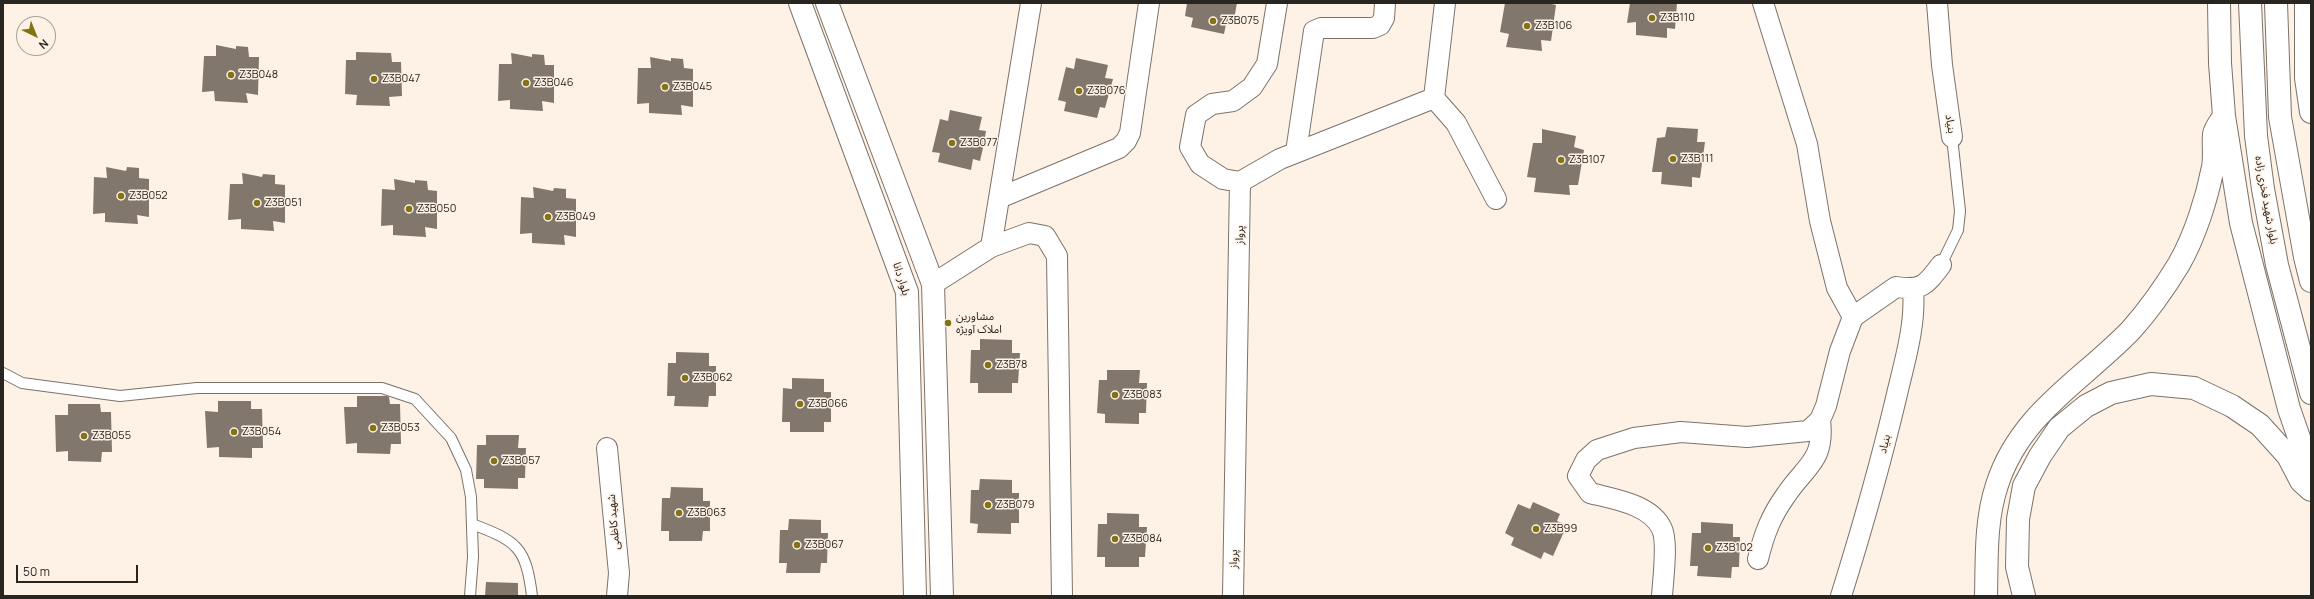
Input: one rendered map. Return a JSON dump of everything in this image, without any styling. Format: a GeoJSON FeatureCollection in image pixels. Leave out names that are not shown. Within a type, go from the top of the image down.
{"type":"FeatureCollection","features":[{"type":"Feature","properties":{"kind":"main road","name":"بلوار دانا"},"geometry":{"type":"LineString","coordinates":[[800,3],[907,292],[915,596]]}},
{"type":"Feature","properties":{"kind":"main road"},"geometry":{"type":"LineString","coordinates":[[827,3],[933,284],[942,596]]}},
{"type":"Feature","properties":{"kind":"main road"},"geometry":{"type":"LineString","coordinates":[[2219,3],[2220,63],[2224,116],[2241,223],[2289,409],[2311,472]]}},
{"type":"Feature","properties":{"kind":"main road","name":"بلوار شهید فخری زاده"},"geometry":{"type":"LineString","coordinates":[[2250,3],[2256,136],[2263,189],[2277,265],[2311,393]]}},
{"type":"Feature","properties":{"kind":"main road"},"geometry":{"type":"LineString","coordinates":[[2276,3],[2280,117],[2305,257],[2311,282]]}},
{"type":"Feature","properties":{"kind":"main road"},"geometry":{"type":"LineString","coordinates":[[2306,3],[2306,78],[2311,112]]}},
{"type":"Feature","properties":{"kind":"main road"},"geometry":{"type":"LineString","coordinates":[[1986,596],[1986,542],[1990,510],[1997,485],[2012,450],[2030,424],[2060,392],[2131,330],[2153,303],[2180,262],[2204,204],[2214,166],[2214,132],[2224,116]]}},
{"type":"Feature","properties":{"kind":"main road"},"geometry":{"type":"LineString","coordinates":[[2024,596],[2017,567],[2018,519],[2024,486],[2040,456],[2058,428],[2086,406],[2111,393],[2151,384],[2194,388],[2232,406],[2260,425],[2288,456],[2301,481],[2311,490]]}},
{"type":"Feature","properties":{"kind":"street"},"geometry":{"type":"LineString","coordinates":[[991,247],[1031,3]]}},
{"type":"Feature","properties":{"kind":"street"},"geometry":{"type":"LineString","coordinates":[[999,198],[1119,148],[1126,141],[1130,133],[1149,3]]}},
{"type":"Feature","properties":{"kind":"street"},"geometry":{"type":"LineString","coordinates":[[1277,3],[1267,64],[1252,87],[1233,101],[1212,104],[1196,115],[1190,147],[1200,164],[1223,179],[1240,182],[1280,159],[1296,152],[1434,98]]}},
{"type":"Feature","properties":{"kind":"street"},"geometry":{"type":"LineString","coordinates":[[1296,152],[1314,31],[1321,28],[1373,28],[1380,25],[1384,18],[1385,3]]}},
{"type":"Feature","properties":{"kind":"street"},"geometry":{"type":"LineString","coordinates":[[1445,3],[1434,98],[1456,123],[1496,199]]}},
{"type":"Feature","properties":{"kind":"street"},"geometry":{"type":"LineString","coordinates":[[1763,3],[1807,144],[1820,221],[1837,288],[1853,317]]}},
{"type":"Feature","properties":{"kind":"street","name":"بنیاد"},"geometry":{"type":"LineString","coordinates":[[1937,3],[1942,65],[1952,137]]}},
{"type":"Feature","properties":{"kind":"street","name":"پرواز"},"geometry":{"type":"LineString","coordinates":[[1233,596],[1240,182]]}},
{"type":"Feature","properties":{"kind":"street"},"geometry":{"type":"LineString","coordinates":[[933,284],[991,247],[1029,233],[1045,236],[1057,256],[1062,596]]}},
{"type":"Feature","properties":{"kind":"street"},"geometry":{"type":"LineString","coordinates":[[1662,596],[1664,556],[1662,529],[1650,513],[1627,503],[1590,493],[1578,476],[1586,460],[1597,450],[1634,438],[1682,432],[1747,437],[1808,431],[1820,420],[1826,406],[1840,351],[1853,317],[1896,287],[1912,289],[1928,282],[1941,265]]}},
{"type":"Feature","properties":{"kind":"street","name":"بنیاد"},"geometry":{"type":"LineString","coordinates":[[1841,596],[1875,486],[1907,352],[1915,308],[1912,289]]}},
{"type":"Feature","properties":{"kind":"street"},"geometry":{"type":"LineString","coordinates":[[1758,559],[1767,526],[1786,494],[1819,453],[1822,435],[1820,420]]}},
{"type":"Feature","properties":{"kind":"street","name":"شهید کاظمی"},"geometry":{"type":"LineString","coordinates":[[607,448],[619,573],[617,596]]}},
{"type":"Feature","properties":{"kind":"lane","name":"بنیاد"},"geometry":{"type":"LineString","coordinates":[[1941,265],[1958,230],[1960,211],[1952,137]]}},
{"type":"Feature","properties":{"kind":"lane"},"geometry":{"type":"LineString","coordinates":[[3,373],[22,383],[120,396],[197,388],[382,388],[415,400],[450,438],[466,470],[472,524],[473,557],[470,596]]}},
{"type":"Feature","properties":{"kind":"lane"},"geometry":{"type":"LineString","coordinates":[[472,524],[496,533],[518,547],[529,568],[532,596]]}},
{"type":"Feature","properties":{"kind":"building","name":"Z3B075"},"geometry":{"type":"Polygon","coordinates":[[[1187,3],[1237,3],[1233,25],[1226,24],[1224,34],[1191,27],[1193,18],[1185,16],[1187,3]]]}},
{"type":"Feature","properties":{"kind":"building","name":"Z3B106"},"geometry":{"type":"Polygon","coordinates":[[[1505,3],[1547,3],[1556,5],[1551,41],[1541,40],[1542,51],[1506,47],[1509,34],[1500,32],[1505,3]]]}},
{"type":"Feature","properties":{"kind":"building","name":"Z3B110"},"geometry":{"type":"Polygon","coordinates":[[[1630,3],[1677,3],[1675,29],[1667,28],[1667,38],[1636,35],[1636,22],[1627,23],[1630,3]]]}},
{"type":"Feature","properties":{"kind":"building","name":"Z3B048"},"geometry":{"type":"Polygon","coordinates":[[[216,45],[236,49],[236,46],[248,47],[249,57],[259,57],[258,95],[246,93],[248,103],[215,101],[214,91],[202,92],[204,56],[216,56],[216,45]]]}},
{"type":"Feature","properties":{"kind":"building","name":"Z3B047"},"geometry":{"type":"Polygon","coordinates":[[[356,52],[391,53],[392,62],[401,62],[402,96],[389,97],[390,106],[356,105],[357,95],[345,94],[346,60],[356,60],[356,52]]]}},
{"type":"Feature","properties":{"kind":"building","name":"Z3B046"},"geometry":{"type":"Polygon","coordinates":[[[511,53],[532,57],[532,54],[544,55],[545,65],[554,65],[554,103],[542,101],[543,111],[510,109],[510,100],[498,101],[499,64],[512,64],[511,53]]]}},
{"type":"Feature","properties":{"kind":"building","name":"Z3B045"},"geometry":{"type":"Polygon","coordinates":[[[650,57],[671,61],[671,58],[683,59],[684,68],[693,69],[693,107],[681,105],[682,115],[649,113],[649,103],[637,104],[638,68],[651,68],[650,57]]]}},
{"type":"Feature","properties":{"kind":"building","name":"Z3B076"},"geometry":{"type":"Polygon","coordinates":[[[1076,58],[1108,65],[1105,78],[1113,79],[1105,108],[1100,107],[1097,118],[1064,111],[1066,102],[1058,100],[1066,67],[1074,69],[1076,58]]]}},
{"type":"Feature","properties":{"kind":"building","name":"Z3B077"},"geometry":{"type":"Polygon","coordinates":[[[950,110],[982,117],[979,130],[986,131],[983,148],[980,161],[973,159],[971,170],[938,162],[940,153],[932,152],[940,119],[948,121],[950,110]]]}},
{"type":"Feature","properties":{"kind":"building","name":"Z3B111"},"geometry":{"type":"Polygon","coordinates":[[[1667,127],[1698,129],[1697,142],[1705,142],[1700,178],[1692,177],[1692,187],[1661,184],[1662,172],[1652,172],[1657,138],[1665,137],[1667,127]]]}},
{"type":"Feature","properties":{"kind":"building","name":"Z3B107"},"geometry":{"type":"Polygon","coordinates":[[[1542,129],[1576,136],[1574,147],[1584,150],[1578,185],[1569,185],[1570,195],[1534,192],[1536,178],[1527,177],[1533,143],[1542,143],[1542,129]]]}},
{"type":"Feature","properties":{"kind":"building","name":"Z3B052"},"geometry":{"type":"Polygon","coordinates":[[[106,167],[126,171],[127,167],[139,168],[139,178],[149,179],[149,217],[137,215],[138,224],[105,222],[105,213],[93,214],[94,177],[107,178],[106,167]]]}},
{"type":"Feature","properties":{"kind":"building","name":"Z3B051"},"geometry":{"type":"Polygon","coordinates":[[[242,173],[262,177],[263,174],[275,175],[275,184],[285,185],[285,223],[273,221],[274,231],[241,229],[241,219],[228,220],[230,184],[243,184],[242,173]]]}},
{"type":"Feature","properties":{"kind":"building","name":"Z3B050"},"geometry":{"type":"Polygon","coordinates":[[[394,179],[415,183],[415,180],[427,181],[428,190],[437,191],[437,229],[425,227],[426,237],[393,235],[393,225],[381,226],[382,189],[395,190],[394,179]]]}},
{"type":"Feature","properties":{"kind":"building","name":"Z3B049"},"geometry":{"type":"Polygon","coordinates":[[[533,187],[553,191],[554,188],[566,189],[566,198],[576,199],[576,237],[564,235],[565,245],[532,243],[532,233],[520,234],[521,197],[534,198],[533,187]]]}},
{"type":"Feature","properties":{"kind":"building","name":"Z3B78"},"geometry":{"type":"Polygon","coordinates":[[[980,339],[1012,340],[1012,353],[1020,353],[1018,383],[1012,383],[1012,393],[978,393],[978,383],[970,383],[971,350],[980,350],[980,339]]]}},
{"type":"Feature","properties":{"kind":"building","name":"Z3B062"},"geometry":{"type":"Polygon","coordinates":[[[676,352],[709,353],[709,366],[716,366],[716,396],[709,396],[708,407],[674,406],[675,396],[667,396],[668,363],[676,363],[676,352]]]}},
{"type":"Feature","properties":{"kind":"building","name":"Z3B083"},"geometry":{"type":"Polygon","coordinates":[[[1107,370],[1140,370],[1139,383],[1147,383],[1146,413],[1139,413],[1139,424],[1105,423],[1105,414],[1097,413],[1099,380],[1107,380],[1107,370]]]}},
{"type":"Feature","properties":{"kind":"building","name":"Z3B066"},"geometry":{"type":"Polygon","coordinates":[[[792,378],[824,379],[824,392],[831,392],[831,422],[824,422],[824,432],[790,432],[790,422],[782,422],[783,388],[792,389],[792,378]]]}},
{"type":"Feature","properties":{"kind":"building","name":"Z3B053"},"geometry":{"type":"Polygon","coordinates":[[[357,396],[387,396],[389,397],[390,404],[400,404],[401,444],[391,444],[390,454],[357,453],[357,443],[346,444],[344,407],[357,407],[357,396]]]}},
{"type":"Feature","properties":{"kind":"building","name":"Z3B054"},"geometry":{"type":"Polygon","coordinates":[[[218,401],[251,401],[251,409],[262,409],[263,448],[252,448],[252,458],[219,457],[219,447],[207,448],[205,411],[218,412],[218,401]]]}},
{"type":"Feature","properties":{"kind":"building","name":"Z3B055"},"geometry":{"type":"Polygon","coordinates":[[[68,404],[100,404],[101,412],[111,412],[112,452],[102,452],[101,462],[68,461],[68,451],[56,452],[55,415],[68,415],[68,404]]]}},
{"type":"Feature","properties":{"kind":"building","name":"Z3B057"},"geometry":{"type":"Polygon","coordinates":[[[486,435],[519,435],[518,448],[526,448],[525,478],[518,478],[518,489],[484,488],[484,479],[476,479],[477,445],[486,445],[486,435]]]}},
{"type":"Feature","properties":{"kind":"building","name":"Z3B079"},"geometry":{"type":"Polygon","coordinates":[[[980,479],[1012,480],[1012,493],[1019,493],[1019,523],[1011,523],[1011,534],[977,533],[978,524],[970,523],[971,490],[979,490],[980,479]]]}},
{"type":"Feature","properties":{"kind":"building","name":"Z3B063"},"geometry":{"type":"Polygon","coordinates":[[[671,487],[703,488],[703,501],[710,501],[710,531],[703,531],[702,541],[669,541],[669,531],[661,531],[662,498],[670,498],[671,487]]]}},
{"type":"Feature","properties":{"kind":"building","name":"Z3B99"},"geometry":{"type":"Polygon","coordinates":[[[1533,502],[1560,514],[1557,521],[1567,525],[1553,556],[1544,552],[1541,559],[1511,545],[1514,538],[1505,533],[1518,504],[1530,509],[1533,502]]]}},
{"type":"Feature","properties":{"kind":"building","name":"Z3B084"},"geometry":{"type":"Polygon","coordinates":[[[1107,513],[1139,514],[1139,527],[1147,527],[1145,557],[1139,557],[1139,567],[1105,567],[1105,557],[1097,557],[1098,524],[1107,524],[1107,513]]]}},
{"type":"Feature","properties":{"kind":"building","name":"Z3B067"},"geometry":{"type":"Polygon","coordinates":[[[789,519],[821,520],[821,533],[828,533],[827,563],[821,563],[820,573],[786,573],[787,563],[779,563],[780,530],[788,530],[789,519]]]}},
{"type":"Feature","properties":{"kind":"building","name":"Z3B102"},"geometry":{"type":"Polygon","coordinates":[[[1701,522],[1733,524],[1733,537],[1740,537],[1739,567],[1732,567],[1731,578],[1697,576],[1698,566],[1690,566],[1692,533],[1701,533],[1701,522]]]}},
{"type":"Feature","properties":{"kind":"building"},"geometry":{"type":"Polygon","coordinates":[[[486,582],[518,583],[518,596],[485,596],[486,582]]]}},
{"type":"Feature","properties":{"kind":"place","name":"Z3B110"},"geometry":{"type":"Point","coordinates":[1652,18]}},
{"type":"Feature","properties":{"kind":"place","name":"Z3B075"},"geometry":{"type":"Point","coordinates":[1213,21]}},
{"type":"Feature","properties":{"kind":"place","name":"Z3B106"},"geometry":{"type":"Point","coordinates":[1527,26]}},
{"type":"Feature","properties":{"kind":"place","name":"Z3B048"},"geometry":{"type":"Point","coordinates":[231,75]}},
{"type":"Feature","properties":{"kind":"place","name":"Z3B047"},"geometry":{"type":"Point","coordinates":[374,79]}},
{"type":"Feature","properties":{"kind":"place","name":"Z3B046"},"geometry":{"type":"Point","coordinates":[526,83]}},
{"type":"Feature","properties":{"kind":"place","name":"Z3B045"},"geometry":{"type":"Point","coordinates":[665,87]}},
{"type":"Feature","properties":{"kind":"place","name":"Z3B076"},"geometry":{"type":"Point","coordinates":[1079,91]}},
{"type":"Feature","properties":{"kind":"place","name":"Z3B077"},"geometry":{"type":"Point","coordinates":[952,143]}},
{"type":"Feature","properties":{"kind":"place","name":"Z3B111"},"geometry":{"type":"Point","coordinates":[1673,159]}},
{"type":"Feature","properties":{"kind":"place","name":"Z3B107"},"geometry":{"type":"Point","coordinates":[1561,160]}},
{"type":"Feature","properties":{"kind":"place","name":"Z3B052"},"geometry":{"type":"Point","coordinates":[121,196]}},
{"type":"Feature","properties":{"kind":"place","name":"Z3B051"},"geometry":{"type":"Point","coordinates":[257,203]}},
{"type":"Feature","properties":{"kind":"place","name":"Z3B050"},"geometry":{"type":"Point","coordinates":[409,209]}},
{"type":"Feature","properties":{"kind":"place","name":"Z3B049"},"geometry":{"type":"Point","coordinates":[548,217]}},
{"type":"Feature","properties":{"kind":"place","name":"مشاورین املاک آویژه"},"geometry":{"type":"Point","coordinates":[948,323]}},
{"type":"Feature","properties":{"kind":"place","name":"Z3B78"},"geometry":{"type":"Point","coordinates":[988,365]}},
{"type":"Feature","properties":{"kind":"place","name":"Z3B062"},"geometry":{"type":"Point","coordinates":[685,378]}},
{"type":"Feature","properties":{"kind":"place","name":"Z3B083"},"geometry":{"type":"Point","coordinates":[1115,395]}},
{"type":"Feature","properties":{"kind":"place","name":"Z3B066"},"geometry":{"type":"Point","coordinates":[800,404]}},
{"type":"Feature","properties":{"kind":"place","name":"Z3B053"},"geometry":{"type":"Point","coordinates":[373,428]}},
{"type":"Feature","properties":{"kind":"place","name":"Z3B054"},"geometry":{"type":"Point","coordinates":[234,432]}},
{"type":"Feature","properties":{"kind":"place","name":"Z3B055"},"geometry":{"type":"Point","coordinates":[84,436]}},
{"type":"Feature","properties":{"kind":"place","name":"Z3B057"},"geometry":{"type":"Point","coordinates":[494,461]}},
{"type":"Feature","properties":{"kind":"place","name":"Z3B079"},"geometry":{"type":"Point","coordinates":[988,505]}},
{"type":"Feature","properties":{"kind":"place","name":"Z3B063"},"geometry":{"type":"Point","coordinates":[679,513]}},
{"type":"Feature","properties":{"kind":"place","name":"Z3B99"},"geometry":{"type":"Point","coordinates":[1536,529]}},
{"type":"Feature","properties":{"kind":"place","name":"Z3B084"},"geometry":{"type":"Point","coordinates":[1115,539]}},
{"type":"Feature","properties":{"kind":"place","name":"Z3B067"},"geometry":{"type":"Point","coordinates":[797,545]}},
{"type":"Feature","properties":{"kind":"place","name":"Z3B102"},"geometry":{"type":"Point","coordinates":[1708,548]}}]}
